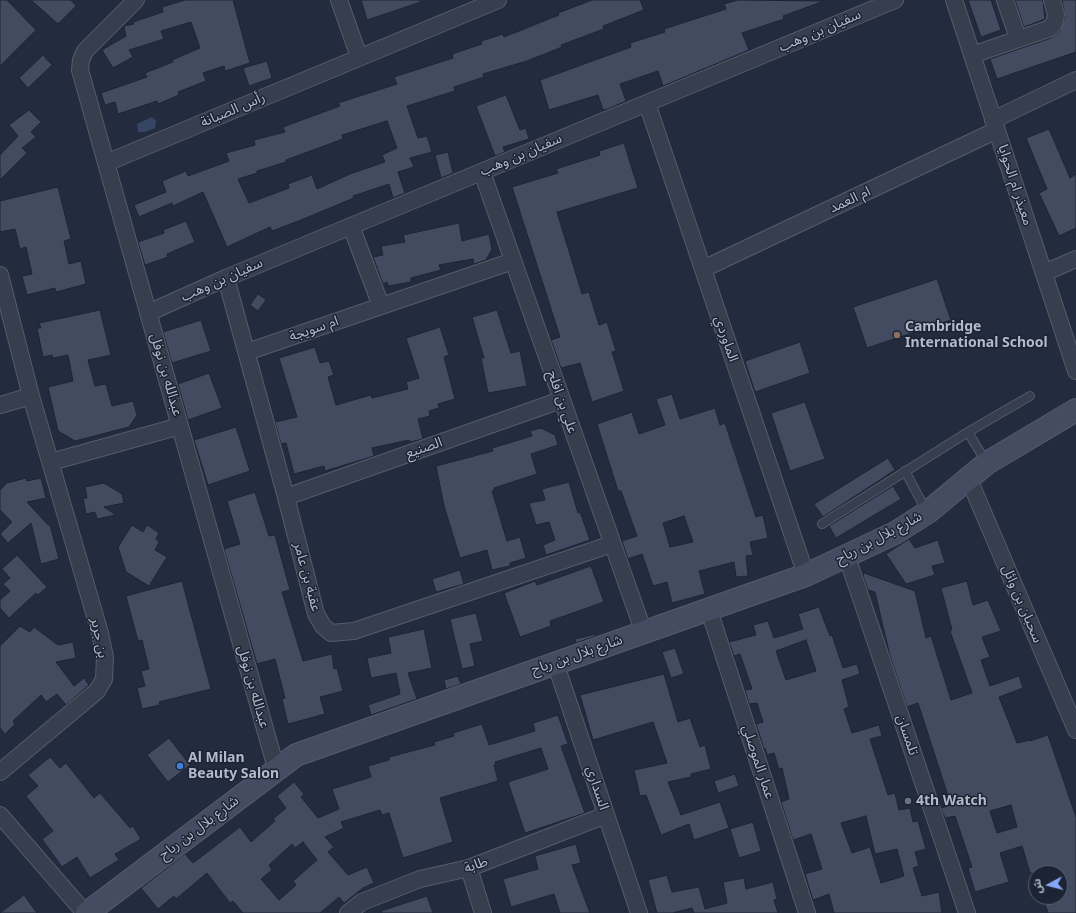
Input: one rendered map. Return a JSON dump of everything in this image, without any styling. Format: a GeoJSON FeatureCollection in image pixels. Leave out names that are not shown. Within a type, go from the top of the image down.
{"type":"FeatureCollection","features":[{"type":"Feature","properties":{"kind":"street","name":"عبدالله بن نوفل"},"geometry":{"type":"LineString","coordinates":[[136,0],[85,51],[80,70],[276,768]]}},
{"type":"Feature","properties":{"kind":"street"},"geometry":{"type":"LineString","coordinates":[[339,0],[359,57]]}},
{"type":"Feature","properties":{"kind":"street","name":"رأس الصبانة"},"geometry":{"type":"LineString","coordinates":[[106,163],[498,0]]}},
{"type":"Feature","properties":{"kind":"street","name":"سفيان بن وهب"},"geometry":{"type":"LineString","coordinates":[[148,313],[226,278],[895,0]]}},
{"type":"Feature","properties":{"kind":"street","name":"معيذر ام الحوايا"},"geometry":{"type":"LineString","coordinates":[[954,0],[1076,371]]}},
{"type":"Feature","properties":{"kind":"street"},"geometry":{"type":"LineString","coordinates":[[1005,0],[1018,38]]}},
{"type":"Feature","properties":{"kind":"street"},"geometry":{"type":"LineString","coordinates":[[972,55],[1048,29],[1054,24],[1056,15],[1052,0]]}},
{"type":"Feature","properties":{"kind":"street","name":"ام العمد"},"geometry":{"type":"LineString","coordinates":[[703,269],[995,125],[1076,80]]}},
{"type":"Feature","properties":{"kind":"street","name":"الماوردي"},"geometry":{"type":"LineString","coordinates":[[647,103],[806,575]]}},
{"type":"Feature","properties":{"kind":"street","name":"علي بن افلح"},"geometry":{"type":"LineString","coordinates":[[482,172],[644,633]]}},
{"type":"Feature","properties":{"kind":"street"},"geometry":{"type":"LineString","coordinates":[[352,226],[381,306]]}},
{"type":"Feature","properties":{"kind":"street"},"geometry":{"type":"LineString","coordinates":[[1044,273],[1076,258]]}},
{"type":"Feature","properties":{"kind":"street","name":"ام سويجة"},"geometry":{"type":"LineString","coordinates":[[247,352],[513,261]]}},
{"type":"Feature","properties":{"kind":"street","name":"بن جرير"},"geometry":{"type":"LineString","coordinates":[[0,275],[31,396],[100,633],[105,657],[104,679],[97,691],[0,772]]}},
{"type":"Feature","properties":{"kind":"street","name":"عقبة بن عامر"},"geometry":{"type":"LineString","coordinates":[[226,278],[286,497],[316,614],[323,626],[331,633],[354,631],[612,544]]}},
{"type":"Feature","properties":{"kind":"street"},"geometry":{"type":"LineString","coordinates":[[0,405],[31,396]]}},
{"type":"Feature","properties":{"kind":"street","name":"الصنيع"},"geometry":{"type":"LineString","coordinates":[[286,497],[561,400]]}},
{"type":"Feature","properties":{"kind":"street","name":"شارع بلال بن رباح"},"geometry":{"type":"LineString","coordinates":[[86,913],[276,768],[296,755],[555,662],[709,610],[806,575],[847,557],[895,533],[928,512],[968,477],[987,463],[1076,410]]}},
{"type":"Feature","properties":{"kind":"street"},"geometry":{"type":"LineString","coordinates":[[51,462],[180,426]]}},
{"type":"Feature","properties":{"kind":"street","name":"سحبان بن وائل"},"geometry":{"type":"LineString","coordinates":[[968,477],[1076,730]]}},
{"type":"Feature","properties":{"kind":"street","name":"تلمسان"},"geometry":{"type":"LineString","coordinates":[[847,557],[966,913]]}},
{"type":"Feature","properties":{"kind":"street","name":"عمار الموصلي"},"geometry":{"type":"LineString","coordinates":[[709,610],[807,913]]}},
{"type":"Feature","properties":{"kind":"street","name":"السداري"},"geometry":{"type":"LineString","coordinates":[[555,662],[639,913]]}},
{"type":"Feature","properties":{"kind":"street"},"geometry":{"type":"LineString","coordinates":[[0,815],[86,913]]}},
{"type":"Feature","properties":{"kind":"street","name":"طابة"},"geometry":{"type":"LineString","coordinates":[[348,913],[362,902],[420,879],[469,868],[606,815]]}},
{"type":"Feature","properties":{"kind":"street"},"geometry":{"type":"LineString","coordinates":[[469,868],[483,913]]}},
{"type":"Feature","properties":{"kind":"lane"},"geometry":{"type":"LineString","coordinates":[[822,524],[905,470],[1030,396]]}},
{"type":"Feature","properties":{"kind":"lane"},"geometry":{"type":"LineString","coordinates":[[968,432],[987,463]]}},
{"type":"Feature","properties":{"kind":"lane"},"geometry":{"type":"LineString","coordinates":[[905,470],[928,512]]}},
{"type":"Feature","properties":{"kind":"water"},"geometry":{"type":"Polygon","coordinates":[[[152,117],[156,121],[155,128],[145,132],[138,132],[137,124],[152,117]]]}},
{"type":"Feature","properties":{"kind":"building"},"geometry":{"type":"Polygon","coordinates":[[[0,0],[7,0],[36,30],[0,66],[0,0]]]}},
{"type":"Feature","properties":{"kind":"building"},"geometry":{"type":"Polygon","coordinates":[[[31,0],[71,0],[76,6],[58,24],[31,0]]]}},
{"type":"Feature","properties":{"kind":"building"},"geometry":{"type":"Polygon","coordinates":[[[185,0],[233,0],[250,63],[225,71],[224,66],[203,73],[206,81],[178,92],[179,95],[158,104],[157,101],[118,114],[115,102],[105,105],[101,93],[147,77],[145,73],[173,62],[172,60],[200,48],[191,22],[161,31],[164,39],[129,50],[133,57],[113,68],[102,50],[126,36],[124,26],[134,24],[133,22],[163,12],[162,7],[185,0]]]}},
{"type":"Feature","properties":{"kind":"building"},"geometry":{"type":"Polygon","coordinates":[[[361,0],[420,0],[421,2],[367,20],[361,0]]]}},
{"type":"Feature","properties":{"kind":"building"},"geometry":{"type":"Polygon","coordinates":[[[592,0],[640,0],[644,10],[603,26],[604,29],[561,45],[562,47],[527,61],[483,74],[484,77],[454,87],[455,91],[407,106],[418,138],[427,136],[432,152],[410,158],[414,167],[398,172],[405,193],[393,198],[389,184],[353,196],[354,198],[272,231],[270,227],[227,247],[203,192],[173,206],[172,203],[139,217],[134,205],[166,192],[162,181],[186,171],[188,176],[229,161],[226,153],[255,145],[254,140],[285,132],[283,127],[340,106],[338,103],[397,84],[394,77],[453,58],[452,54],[482,44],[481,41],[503,34],[504,37],[559,15],[558,13],[592,0]],[[387,121],[342,135],[343,139],[286,160],[286,162],[238,179],[249,203],[289,188],[288,184],[312,175],[317,189],[350,174],[385,162],[382,155],[397,148],[387,121]]]}},
{"type":"Feature","properties":{"kind":"building"},"geometry":{"type":"Polygon","coordinates":[[[738,0],[824,1],[783,16],[784,19],[742,33],[749,50],[663,86],[658,71],[620,84],[626,101],[608,109],[603,110],[598,95],[549,110],[540,80],[631,47],[630,43],[665,32],[664,29],[726,9],[724,4],[738,0]]]}},
{"type":"Feature","properties":{"kind":"building"},"geometry":{"type":"Polygon","coordinates":[[[968,0],[991,0],[1001,30],[981,37],[968,0]]]}},
{"type":"Feature","properties":{"kind":"building"},"geometry":{"type":"Polygon","coordinates":[[[1015,0],[1043,0],[1045,19],[1024,27],[1015,0]]]}},
{"type":"Feature","properties":{"kind":"building"},"geometry":{"type":"Polygon","coordinates":[[[1062,0],[1076,0],[1076,52],[997,79],[990,59],[1051,38],[1060,31],[1065,17],[1062,0]]]}},
{"type":"Feature","properties":{"kind":"building"},"geometry":{"type":"Polygon","coordinates":[[[43,55],[52,65],[28,88],[19,78],[43,55]]]}},
{"type":"Feature","properties":{"kind":"building"},"geometry":{"type":"Polygon","coordinates":[[[267,61],[272,78],[249,86],[243,68],[267,61]]]}},
{"type":"Feature","properties":{"kind":"building"},"geometry":{"type":"Polygon","coordinates":[[[506,95],[520,130],[526,128],[529,139],[503,147],[505,152],[495,156],[476,106],[506,95]]]}},
{"type":"Feature","properties":{"kind":"building"},"geometry":{"type":"Polygon","coordinates":[[[29,110],[41,122],[31,132],[36,137],[22,148],[27,153],[0,180],[0,155],[18,136],[9,125],[29,110]]]}},
{"type":"Feature","properties":{"kind":"building"},"geometry":{"type":"Polygon","coordinates":[[[1049,129],[1070,178],[1076,174],[1076,228],[1059,236],[1039,193],[1047,189],[1026,138],[1049,129]]]}},
{"type":"Feature","properties":{"kind":"building"},"geometry":{"type":"Polygon","coordinates":[[[624,143],[638,188],[557,212],[582,294],[589,292],[599,325],[607,322],[616,351],[612,352],[624,391],[592,402],[580,363],[561,368],[551,340],[560,337],[512,187],[558,173],[556,169],[600,155],[599,151],[624,143]]]}},
{"type":"Feature","properties":{"kind":"building"},"geometry":{"type":"Polygon","coordinates":[[[448,152],[453,173],[441,178],[435,155],[448,152]]]}},
{"type":"Feature","properties":{"kind":"building"},"geometry":{"type":"Polygon","coordinates":[[[58,187],[71,239],[64,241],[69,264],[81,261],[86,284],[56,292],[55,288],[27,295],[22,276],[32,274],[26,247],[20,249],[15,229],[0,232],[0,201],[58,187]]]}},
{"type":"Feature","properties":{"kind":"building"},"geometry":{"type":"Polygon","coordinates":[[[186,221],[195,242],[167,254],[168,257],[145,265],[138,242],[164,233],[163,230],[186,221]]]}},
{"type":"Feature","properties":{"kind":"building"},"geometry":{"type":"Polygon","coordinates":[[[459,223],[462,241],[489,234],[492,249],[486,260],[474,264],[473,259],[439,265],[441,270],[411,278],[411,282],[388,286],[387,282],[383,284],[373,257],[383,255],[381,246],[405,242],[403,235],[459,223]]]}},
{"type":"Feature","properties":{"kind":"building"},"geometry":{"type":"Polygon","coordinates":[[[937,279],[951,320],[867,348],[853,307],[937,279]]]}},
{"type":"Feature","properties":{"kind":"building"},"geometry":{"type":"Polygon","coordinates":[[[258,294],[266,300],[258,311],[250,305],[258,294]]]}},
{"type":"Feature","properties":{"kind":"building"},"geometry":{"type":"Polygon","coordinates":[[[100,310],[111,355],[88,360],[95,386],[106,384],[112,406],[133,401],[137,415],[129,427],[75,441],[58,431],[48,387],[73,381],[68,355],[53,358],[52,355],[43,357],[37,328],[41,328],[39,323],[100,310]]]}},
{"type":"Feature","properties":{"kind":"building"},"geometry":{"type":"Polygon","coordinates":[[[497,310],[511,353],[520,351],[527,386],[488,393],[481,358],[484,358],[472,317],[497,310]]]}},
{"type":"Feature","properties":{"kind":"building"},"geometry":{"type":"Polygon","coordinates":[[[201,320],[211,351],[172,363],[163,332],[201,320]]]}},
{"type":"Feature","properties":{"kind":"building"},"geometry":{"type":"Polygon","coordinates":[[[440,327],[449,355],[444,357],[455,399],[438,404],[439,408],[429,411],[430,416],[418,419],[423,439],[410,442],[409,440],[372,448],[374,456],[325,471],[324,466],[294,474],[286,443],[281,444],[275,422],[297,417],[279,358],[315,347],[320,363],[329,361],[334,375],[328,377],[336,405],[371,395],[372,398],[408,389],[406,382],[419,378],[406,338],[440,327]]]}},
{"type":"Feature","properties":{"kind":"building"},"geometry":{"type":"Polygon","coordinates":[[[800,342],[810,373],[755,392],[745,361],[800,342]]]}},
{"type":"Feature","properties":{"kind":"building"},"geometry":{"type":"Polygon","coordinates":[[[209,373],[222,408],[188,420],[178,384],[209,373]]]}},
{"type":"Feature","properties":{"kind":"building"},"geometry":{"type":"Polygon","coordinates":[[[672,394],[680,419],[715,408],[720,425],[725,423],[756,517],[763,515],[768,538],[750,542],[753,555],[746,556],[748,576],[736,577],[734,562],[699,571],[705,594],[672,603],[667,582],[653,586],[642,554],[628,559],[622,541],[637,536],[621,491],[618,491],[597,424],[632,412],[639,434],[665,425],[656,399],[672,394]],[[684,516],[663,523],[670,547],[693,542],[684,516]]]}},
{"type":"Feature","properties":{"kind":"building"},"geometry":{"type":"Polygon","coordinates":[[[805,402],[825,459],[790,471],[771,413],[805,402]]]}},
{"type":"Feature","properties":{"kind":"building"},"geometry":{"type":"Polygon","coordinates":[[[236,427],[250,471],[208,485],[194,440],[236,427]]]}},
{"type":"Feature","properties":{"kind":"building"},"geometry":{"type":"Polygon","coordinates":[[[541,428],[555,435],[558,445],[531,454],[537,474],[494,488],[494,491],[492,491],[507,541],[520,537],[526,558],[510,563],[510,566],[492,570],[487,550],[460,558],[444,506],[436,466],[493,451],[492,448],[532,436],[530,431],[541,428]]]}},
{"type":"Feature","properties":{"kind":"building"},"geometry":{"type":"Polygon","coordinates":[[[888,458],[895,470],[823,517],[814,504],[888,458]]]}},
{"type":"Feature","properties":{"kind":"building"},"geometry":{"type":"Polygon","coordinates":[[[26,478],[27,481],[41,478],[46,498],[27,502],[48,525],[50,525],[59,559],[41,564],[31,523],[8,543],[0,534],[12,522],[0,510],[0,490],[7,483],[26,478]]]}},
{"type":"Feature","properties":{"kind":"building"},"geometry":{"type":"Polygon","coordinates":[[[569,482],[578,513],[580,512],[590,540],[546,555],[543,545],[555,540],[549,522],[536,525],[529,503],[545,500],[542,489],[569,482]]]}},
{"type":"Feature","properties":{"kind":"building"},"geometry":{"type":"Polygon","coordinates":[[[104,483],[122,494],[124,503],[104,507],[116,515],[97,519],[95,512],[86,514],[83,498],[87,498],[85,487],[104,483]]]}},
{"type":"Feature","properties":{"kind":"building"},"geometry":{"type":"Polygon","coordinates":[[[893,486],[901,499],[836,538],[829,526],[893,486]]]}},
{"type":"Feature","properties":{"kind":"building"},"geometry":{"type":"Polygon","coordinates":[[[255,492],[269,536],[275,535],[290,590],[282,592],[303,661],[332,654],[334,669],[337,668],[343,691],[320,697],[325,714],[288,724],[282,699],[285,698],[275,659],[257,664],[224,549],[240,544],[227,501],[255,492]]]}},
{"type":"Feature","properties":{"kind":"building"},"geometry":{"type":"Polygon","coordinates":[[[132,525],[143,532],[147,525],[159,533],[156,539],[159,542],[155,550],[167,557],[149,586],[126,572],[118,547],[132,525]]]}},
{"type":"Feature","properties":{"kind":"building"},"geometry":{"type":"Polygon","coordinates":[[[909,539],[915,548],[938,540],[945,563],[932,566],[935,575],[906,584],[886,554],[909,539]]]}},
{"type":"Feature","properties":{"kind":"building"},"geometry":{"type":"Polygon","coordinates":[[[17,555],[47,587],[38,595],[36,593],[9,618],[0,608],[0,600],[10,591],[3,584],[10,578],[2,569],[17,555]]]}},
{"type":"Feature","properties":{"kind":"building"},"geometry":{"type":"Polygon","coordinates":[[[591,566],[604,602],[550,621],[551,626],[520,637],[504,593],[535,581],[537,585],[591,566]]]}},
{"type":"Feature","properties":{"kind":"building"},"geometry":{"type":"Polygon","coordinates":[[[460,570],[464,584],[436,592],[432,579],[460,570]]]}},
{"type":"Feature","properties":{"kind":"building"},"geometry":{"type":"Polygon","coordinates":[[[864,573],[915,591],[926,638],[931,636],[951,700],[972,693],[950,631],[952,630],[941,588],[967,581],[973,605],[988,600],[1001,631],[982,637],[990,657],[981,660],[990,686],[1019,676],[1023,688],[999,697],[1017,743],[1030,741],[1048,735],[1076,817],[1076,913],[1048,913],[1046,905],[1068,905],[1068,865],[1028,865],[1028,866],[1022,846],[1000,853],[1009,882],[975,892],[968,868],[972,867],[955,816],[945,818],[941,808],[951,805],[918,703],[907,707],[890,656],[875,592],[868,590],[863,576],[864,573]],[[1011,805],[990,811],[997,833],[1017,827],[1011,805]]]}},
{"type":"Feature","properties":{"kind":"building"},"geometry":{"type":"Polygon","coordinates":[[[182,581],[211,689],[159,702],[160,705],[142,709],[137,688],[145,686],[141,671],[149,669],[142,640],[138,641],[126,596],[182,581]]]}},
{"type":"Feature","properties":{"kind":"building"},"geometry":{"type":"Polygon","coordinates":[[[819,607],[830,636],[832,635],[843,668],[857,664],[860,674],[842,680],[849,707],[844,709],[852,733],[879,725],[882,736],[870,739],[888,795],[895,793],[899,810],[910,808],[913,822],[918,821],[926,849],[915,852],[919,866],[913,868],[922,896],[939,892],[942,913],[834,913],[829,894],[813,900],[805,874],[822,869],[811,834],[793,840],[781,802],[789,799],[782,768],[779,769],[774,753],[767,755],[765,748],[764,749],[756,724],[763,722],[757,703],[749,704],[745,690],[752,689],[740,654],[734,656],[729,642],[756,635],[753,625],[768,621],[774,638],[803,629],[798,614],[819,607]],[[806,640],[776,651],[786,680],[816,671],[806,640]],[[866,816],[841,823],[852,853],[870,847],[881,883],[904,876],[897,849],[875,854],[866,816]]]}},
{"type":"Feature","properties":{"kind":"building"},"geometry":{"type":"Polygon","coordinates":[[[476,613],[483,641],[470,644],[475,666],[462,669],[450,619],[476,613]]]}},
{"type":"Feature","properties":{"kind":"building"},"geometry":{"type":"Polygon","coordinates":[[[20,626],[30,632],[34,627],[58,645],[73,642],[76,658],[56,662],[74,686],[84,678],[89,685],[66,705],[57,694],[46,702],[41,695],[13,721],[15,724],[5,734],[0,728],[0,646],[20,626]]]}},
{"type":"Feature","properties":{"kind":"building"},"geometry":{"type":"Polygon","coordinates":[[[424,629],[432,668],[408,673],[417,699],[371,715],[368,705],[400,694],[396,673],[371,678],[367,658],[391,653],[388,637],[424,629]]]}},
{"type":"Feature","properties":{"kind":"building"},"geometry":{"type":"Polygon","coordinates":[[[596,634],[596,636],[576,643],[575,639],[596,634]]]}},
{"type":"Feature","properties":{"kind":"building"},"geometry":{"type":"Polygon","coordinates":[[[675,648],[684,674],[671,678],[662,652],[675,648]]]}},
{"type":"Feature","properties":{"kind":"building"},"geometry":{"type":"Polygon","coordinates":[[[664,674],[678,722],[690,718],[700,747],[705,745],[711,769],[691,774],[691,777],[668,782],[681,815],[720,802],[729,828],[694,840],[689,824],[661,835],[646,795],[640,796],[634,770],[667,763],[653,722],[593,740],[580,695],[664,674]]]}},
{"type":"Feature","properties":{"kind":"building"},"geometry":{"type":"Polygon","coordinates":[[[458,676],[461,684],[446,689],[444,680],[458,676]]]}},
{"type":"Feature","properties":{"kind":"building"},"geometry":{"type":"Polygon","coordinates":[[[558,715],[568,744],[561,746],[585,813],[525,833],[508,782],[548,769],[541,748],[495,762],[496,765],[494,765],[498,781],[440,798],[453,842],[403,858],[389,813],[382,815],[380,810],[341,822],[344,828],[325,837],[334,847],[328,852],[348,875],[367,867],[374,883],[363,888],[344,903],[339,897],[320,913],[243,913],[233,901],[230,903],[207,873],[176,899],[174,896],[158,909],[141,888],[185,854],[193,863],[240,827],[251,842],[275,821],[273,819],[286,808],[277,796],[294,782],[304,794],[301,797],[318,818],[339,809],[332,789],[371,777],[368,766],[389,760],[389,757],[435,745],[434,742],[454,736],[453,733],[482,724],[489,745],[535,731],[533,723],[558,715]],[[303,842],[295,848],[292,844],[269,865],[272,870],[261,879],[279,900],[296,885],[293,881],[317,860],[303,842]]]}},
{"type":"Feature","properties":{"kind":"building"},"geometry":{"type":"Polygon","coordinates":[[[169,738],[190,765],[168,782],[147,755],[169,738]]]}},
{"type":"Feature","properties":{"kind":"building"},"geometry":{"type":"Polygon","coordinates":[[[50,757],[60,768],[66,763],[94,798],[100,793],[130,828],[133,826],[141,839],[115,854],[119,860],[90,878],[77,857],[62,867],[42,839],[53,831],[26,796],[38,786],[28,775],[50,757]]]}},
{"type":"Feature","properties":{"kind":"building"},"geometry":{"type":"Polygon","coordinates":[[[735,774],[739,786],[718,793],[714,781],[735,774]]]}},
{"type":"Feature","properties":{"kind":"building"},"geometry":{"type":"Polygon","coordinates":[[[753,822],[761,851],[739,858],[730,829],[753,822]]]}},
{"type":"Feature","properties":{"kind":"building"},"geometry":{"type":"Polygon","coordinates":[[[576,844],[581,863],[572,865],[590,913],[560,913],[554,894],[511,907],[503,879],[538,869],[535,856],[576,844]]]}},
{"type":"Feature","properties":{"kind":"building"},"geometry":{"type":"Polygon","coordinates":[[[667,875],[672,892],[699,887],[705,909],[727,903],[723,882],[744,878],[746,889],[773,882],[777,899],[774,900],[778,913],[694,913],[692,908],[673,913],[657,913],[648,880],[667,875]]]}},
{"type":"Feature","properties":{"kind":"building"},"geometry":{"type":"Polygon","coordinates":[[[24,895],[37,913],[0,913],[24,895]]]}},
{"type":"Feature","properties":{"kind":"building"},"geometry":{"type":"Polygon","coordinates":[[[427,896],[433,913],[382,913],[381,911],[427,896]]]}},
{"type":"Feature","properties":{"kind":"place","name":"Cambridge International School"},"geometry":{"type":"Point","coordinates":[897,335]}},
{"type":"Feature","properties":{"kind":"place","name":"Al Milan Beauty Salon"},"geometry":{"type":"Point","coordinates":[180,766]}},
{"type":"Feature","properties":{"kind":"place","name":"4th Watch"},"geometry":{"type":"Point","coordinates":[908,801]}}]}
